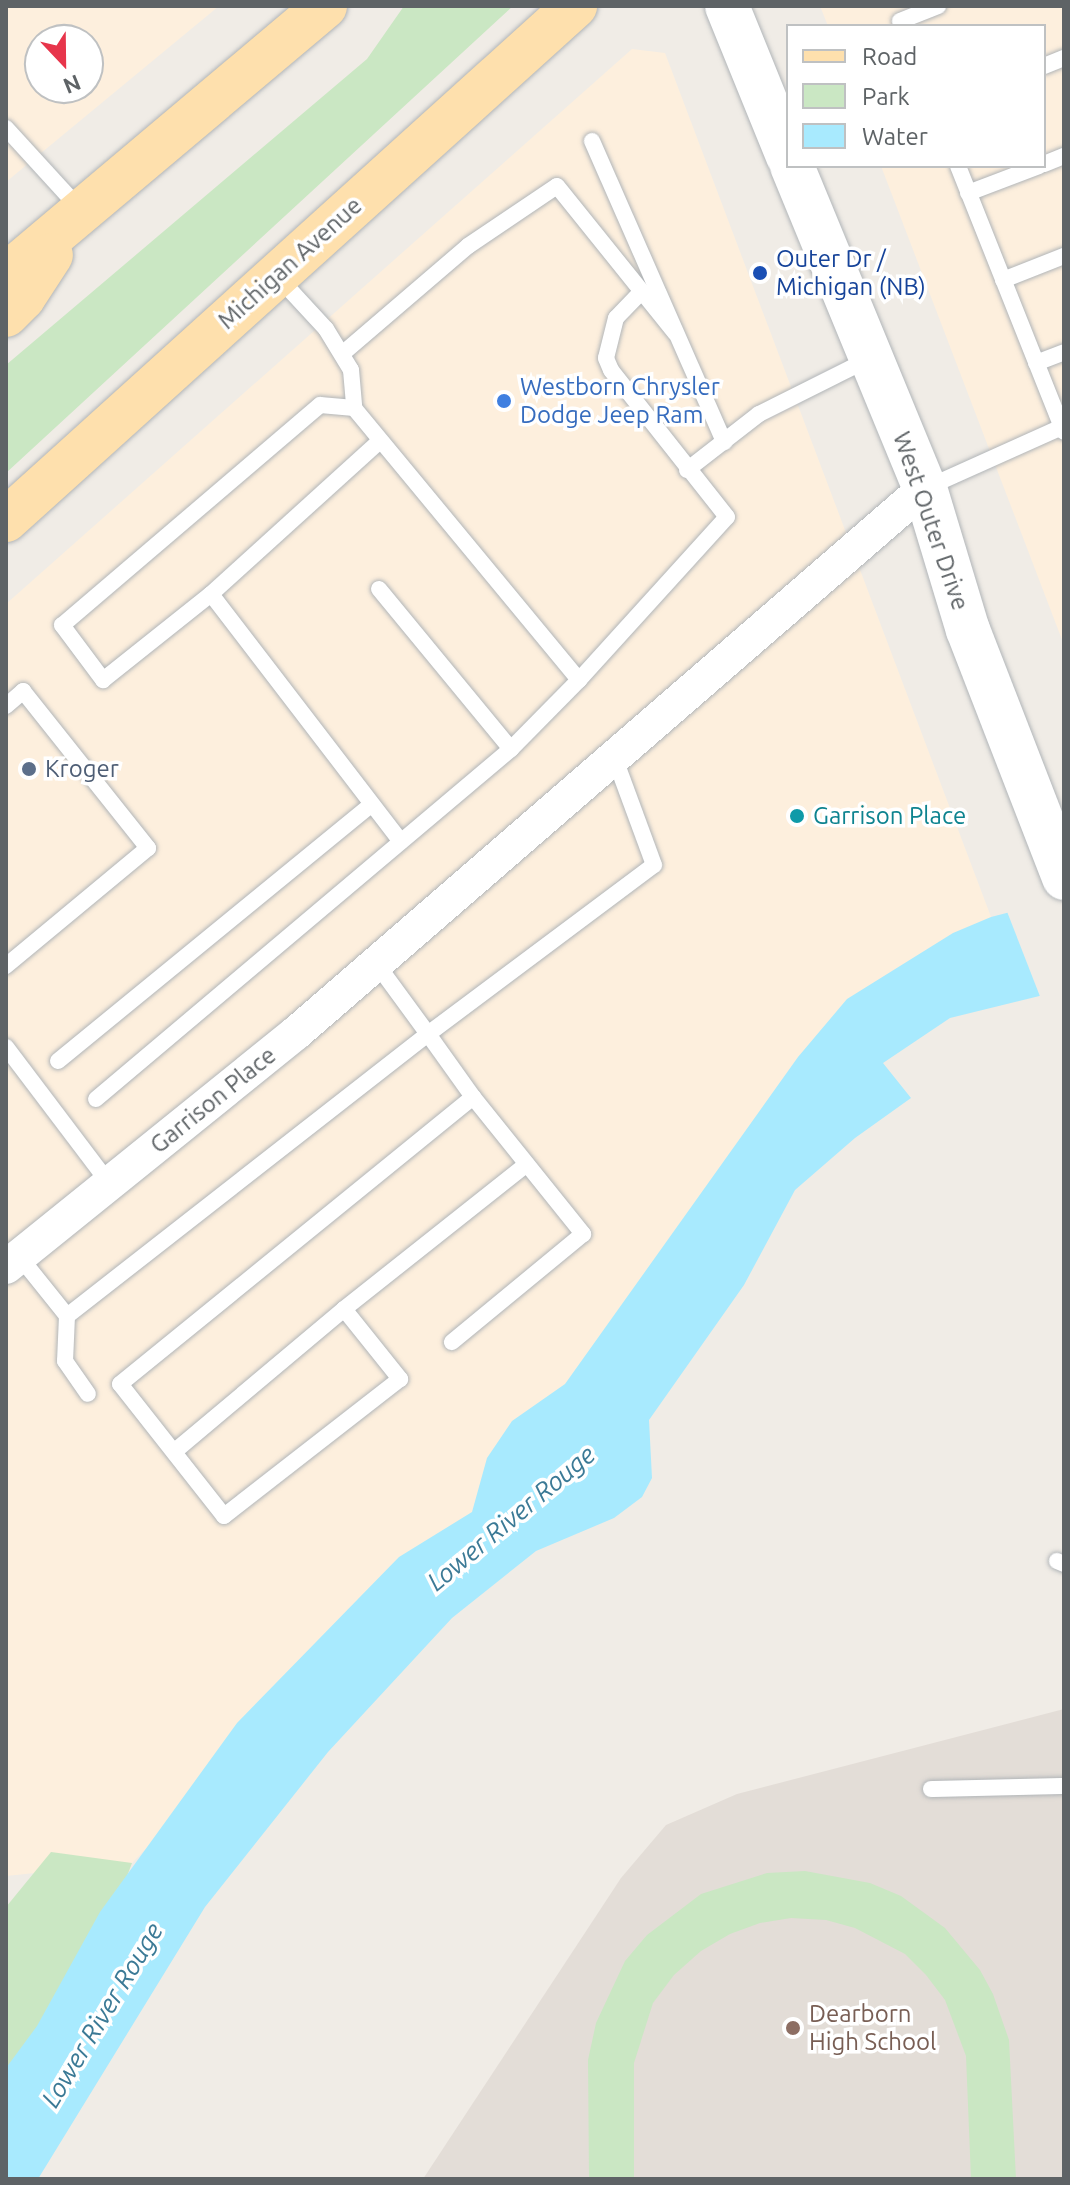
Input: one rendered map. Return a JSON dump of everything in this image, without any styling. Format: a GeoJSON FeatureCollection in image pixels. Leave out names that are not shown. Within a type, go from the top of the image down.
{"type":"FeatureCollection","features":[{"type":"Feature","properties":{"kind":"main road"},"geometry":{"type":"LineString","coordinates":[[6,275],[325,6]]}},
{"type":"Feature","properties":{"kind":"main road","name":"Michigan Avenue"},"geometry":{"type":"LineString","coordinates":[[6,520],[575,6]]}},
{"type":"Feature","properties":{"kind":"main road"},"geometry":{"type":"LineString","coordinates":[[727,6],[786,151]]}},
{"type":"Feature","properties":{"kind":"main road","name":"West Outer Drive"},"geometry":{"type":"LineString","coordinates":[[793,168],[925,488],[968,630],[1064,878]]}},
{"type":"Feature","properties":{"kind":"main road"},"geometry":{"type":"LineString","coordinates":[[6,315],[23,298],[79,214]]}},
{"type":"Feature","properties":{"kind":"street","name":"Garrison Place"},"geometry":{"type":"LineString","coordinates":[[13,1262],[284,1042],[925,488]]}},
{"type":"Feature","properties":{"kind":"lane"},"geometry":{"type":"LineString","coordinates":[[898,18],[938,6]]}},
{"type":"Feature","properties":{"kind":"lane"},"geometry":{"type":"LineString","coordinates":[[6,128],[79,214]]}},
{"type":"Feature","properties":{"kind":"lane"},"geometry":{"type":"LineString","coordinates":[[592,141],[724,442]]}},
{"type":"Feature","properties":{"kind":"lane"},"geometry":{"type":"LineString","coordinates":[[925,488],[1063,428],[959,168]]}},
{"type":"Feature","properties":{"kind":"lane"},"geometry":{"type":"LineString","coordinates":[[968,193],[1033,168]]}},
{"type":"Feature","properties":{"kind":"lane"},"geometry":{"type":"LineString","coordinates":[[342,354],[468,246],[557,186],[675,333]]}},
{"type":"Feature","properties":{"kind":"lane"},"geometry":{"type":"LineString","coordinates":[[1003,280],[1064,256]]}},
{"type":"Feature","properties":{"kind":"lane"},"geometry":{"type":"LineString","coordinates":[[277,275],[326,329],[342,354],[351,370],[354,408],[579,680]]}},
{"type":"Feature","properties":{"kind":"lane"},"geometry":{"type":"LineString","coordinates":[[96,1099],[511,749],[579,680],[727,517],[687,470],[611,370],[606,358],[616,318],[641,292]]}},
{"type":"Feature","properties":{"kind":"lane"},"geometry":{"type":"LineString","coordinates":[[1036,363],[1064,352]]}},
{"type":"Feature","properties":{"kind":"lane"},"geometry":{"type":"LineString","coordinates":[[687,470],[759,414],[871,358]]}},
{"type":"Feature","properties":{"kind":"lane"},"geometry":{"type":"LineString","coordinates":[[354,408],[320,405],[62,625],[103,680],[211,594],[380,441]]}},
{"type":"Feature","properties":{"kind":"lane"},"geometry":{"type":"LineString","coordinates":[[379,589],[511,749]]}},
{"type":"Feature","properties":{"kind":"lane"},"geometry":{"type":"LineString","coordinates":[[211,594],[401,842]]}},
{"type":"Feature","properties":{"kind":"lane"},"geometry":{"type":"LineString","coordinates":[[6,706],[23,691],[148,848],[6,966]]}},
{"type":"Feature","properties":{"kind":"lane"},"geometry":{"type":"LineString","coordinates":[[67,1316],[428,1034],[654,865],[614,754]]}},
{"type":"Feature","properties":{"kind":"lane"},"geometry":{"type":"LineString","coordinates":[[58,1061],[371,805]]}},
{"type":"Feature","properties":{"kind":"lane"},"geometry":{"type":"LineString","coordinates":[[376,963],[473,1097],[583,1234],[452,1342]]}},
{"type":"Feature","properties":{"kind":"lane"},"geometry":{"type":"LineString","coordinates":[[6,1047],[109,1183]]}},
{"type":"Feature","properties":{"kind":"lane"},"geometry":{"type":"LineString","coordinates":[[344,1309],[400,1379],[224,1516],[120,1384],[473,1097]]}},
{"type":"Feature","properties":{"kind":"lane"},"geometry":{"type":"LineString","coordinates":[[175,1451],[344,1309],[527,1164]]}},
{"type":"Feature","properties":{"kind":"lane"},"geometry":{"type":"LineString","coordinates":[[13,1262],[67,1316],[65,1361],[88,1394]]}},
{"type":"Feature","properties":{"kind":"lane"},"geometry":{"type":"LineString","coordinates":[[931,1789],[1064,1786]]}},
{"type":"Feature","properties":{"kind":"shaded area"},"geometry":{"type":"Polygon","coordinates":[[[6,6],[219,6],[104,101],[104,24],[24,24],[24,104],[100,104],[6,182],[6,6]]]}},
{"type":"Feature","properties":{"kind":"shaded area"},"geometry":{"type":"Polygon","coordinates":[[[820,6],[1064,6],[1064,645],[882,168],[1046,168],[1046,24],[827,24],[820,6]]]}},
{"type":"Feature","properties":{"kind":"shaded area"},"geometry":{"type":"Polygon","coordinates":[[[632,49],[665,53],[991,917],[473,1512],[132,1863],[6,1876],[6,604],[632,49]]]}},
{"type":"Feature","properties":{"kind":"shaded area","name":"Dearborn High School"},"geometry":{"type":"Polygon","coordinates":[[[1064,1709],[1064,2179],[423,2179],[621,1878],[666,1825],[737,1794],[1064,1709]]]}},
{"type":"Feature","properties":{"kind":"green space"},"geometry":{"type":"Polygon","coordinates":[[[404,6],[513,6],[6,473],[6,365],[367,59],[404,6]]]}},
{"type":"Feature","properties":{"kind":"green space"},"geometry":{"type":"Polygon","coordinates":[[[51,1852],[132,1863],[107,1930],[6,2095],[6,1907],[51,1852]]]}},
{"type":"Feature","properties":{"kind":"green space"},"geometry":{"type":"Polygon","coordinates":[[[805,1871],[870,1883],[901,1896],[945,1928],[980,1970],[993,1994],[1009,2040],[1016,2179],[971,2179],[966,2056],[945,2000],[926,1975],[905,1954],[855,1928],[826,1920],[791,1918],[760,1923],[730,1934],[701,1951],[674,1975],[653,2003],[634,2063],[634,2179],[589,2179],[588,2060],[596,2023],[625,1961],[647,1935],[701,1894],[767,1873],[805,1871]]]}},
{"type":"Feature","properties":{"kind":"water","name":"Lower River Rouge"},"geometry":{"type":"Polygon","coordinates":[[[1064,898],[1064,990],[950,1018],[883,1063],[911,1098],[855,1138],[795,1190],[744,1285],[649,1420],[652,1478],[642,1497],[614,1518],[536,1551],[452,1618],[328,1752],[205,1907],[38,2179],[6,2179],[6,2068],[37,2026],[100,1912],[237,1723],[399,1557],[472,1512],[487,1458],[512,1421],[565,1384],[798,1057],[847,999],[953,933],[991,917],[1064,898]]]}},
{"type":"Feature","properties":{"kind":"pier"},"geometry":{"type":"Polygon","coordinates":[[[1064,894],[1064,994],[1041,999],[1006,909],[1064,894]]]}},
{"type":"Feature","properties":{"kind":"place","name":"Outer Dr / Michigan (NB)"},"geometry":{"type":"Point","coordinates":[760,273]}},
{"type":"Feature","properties":{"kind":"place","name":"Westborn Chrysler Dodge Jeep Ram"},"geometry":{"type":"Point","coordinates":[504,401]}},
{"type":"Feature","properties":{"kind":"place","name":"Kroger"},"geometry":{"type":"Point","coordinates":[29,769]}},
{"type":"Feature","properties":{"kind":"place","name":"Garrison Place"},"geometry":{"type":"Point","coordinates":[797,816]}},
{"type":"Feature","properties":{"kind":"place","name":"Dearborn High School"},"geometry":{"type":"Point","coordinates":[793,2028]}}]}
